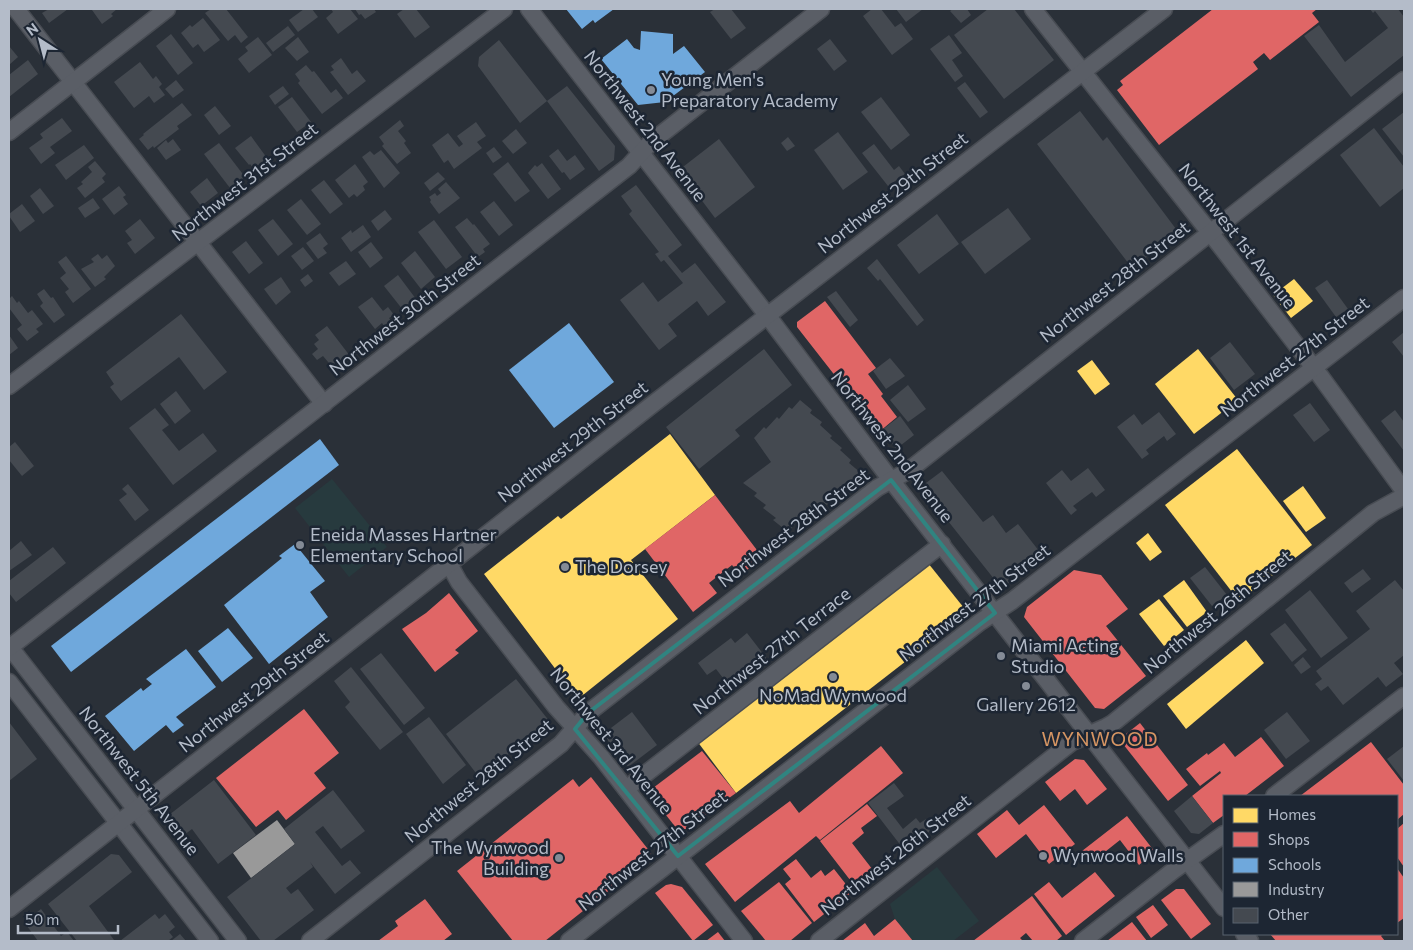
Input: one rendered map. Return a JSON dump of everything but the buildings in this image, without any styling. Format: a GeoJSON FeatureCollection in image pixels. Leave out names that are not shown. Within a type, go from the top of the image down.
{"type":"FeatureCollection","features":[{"type":"Feature","properties":{"kind":"street"},"geometry":{"type":"LineString","coordinates":[[16,9],[324,404]]}},
{"type":"Feature","properties":{"kind":"street"},"geometry":{"type":"LineString","coordinates":[[9,132],[167,9]]}},
{"type":"Feature","properties":{"kind":"street","name":"Northwest 31st Street"},"geometry":{"type":"LineString","coordinates":[[9,386],[504,9]]}},
{"type":"Feature","properties":{"kind":"street","name":"Northwest 2nd Avenue"},"geometry":{"type":"LineString","coordinates":[[529,9],[767,315],[891,480],[1089,735],[1181,866],[1223,907]]}},
{"type":"Feature","properties":{"kind":"street","name":"Northwest 30th Street"},"geometry":{"type":"LineString","coordinates":[[9,647],[622,171],[650,143],[821,9]]}},
{"type":"Feature","properties":{"kind":"street","name":"Northwest 1st Avenue"},"geometry":{"type":"LineString","coordinates":[[1032,9],[1210,232],[1314,368],[1404,491]]}},
{"type":"Feature","properties":{"kind":"street","name":"Northwest 29th Street"},"geometry":{"type":"LineString","coordinates":[[9,910],[767,315],[1164,9]]}},
{"type":"Feature","properties":{"kind":"street","name":"Northwest 28th Street"},"geometry":{"type":"LineString","coordinates":[[310,941],[561,744],[588,713],[696,628],[877,488],[908,471],[1404,80]]}},
{"type":"Feature","properties":{"kind":"street","name":"Northwest 27th Street"},"geometry":{"type":"LineString","coordinates":[[569,941],[980,622],[995,613],[1404,298]]}},
{"type":"Feature","properties":{"kind":"street","name":"Northwest 26th Street"},"geometry":{"type":"LineString","coordinates":[[819,941],[1072,742],[1113,723],[1373,513],[1404,496]]}},
{"type":"Feature","properties":{"kind":"street","name":"Northwest 27th Terrace"},"geometry":{"type":"LineString","coordinates":[[626,789],[942,544]]}},
{"type":"Feature","properties":{"kind":"street","name":"Northwest 3rd Avenue"},"geometry":{"type":"LineString","coordinates":[[449,564],[465,590],[556,707],[626,789],[744,941]]}},
{"type":"Feature","properties":{"kind":"street","name":"Northwest 5th Avenue"},"geometry":{"type":"LineString","coordinates":[[9,647],[238,941]]}},
{"type":"Feature","properties":{"kind":"street"},"geometry":{"type":"LineString","coordinates":[[9,682],[210,941]]}},
{"type":"Feature","properties":{"kind":"street"},"geometry":{"type":"LineString","coordinates":[[1275,795],[1404,696]]}},
{"type":"Feature","properties":{"kind":"street"},"geometry":{"type":"LineString","coordinates":[[1083,941],[1223,835]]}},
{"type":"Feature","properties":{"kind":"highlighted area"},"geometry":{"type":"Polygon","coordinates":[[[891,480],[995,613],[678,856],[575,729],[588,713],[891,480]]]}},
{"type":"Feature","properties":{"kind":"green space"},"geometry":{"type":"Polygon","coordinates":[[[332,479],[387,547],[349,577],[295,508],[332,479]]]}},
{"type":"Feature","properties":{"kind":"green space"},"geometry":{"type":"Polygon","coordinates":[[[937,867],[979,921],[953,941],[913,941],[895,919],[890,904],[937,867]]]}},
{"type":"Feature","properties":{"kind":"place","name":"Young Men's Preparatory Academy"},"geometry":{"type":"Point","coordinates":[651,90]}},
{"type":"Feature","properties":{"kind":"place","name":"Eneida Masses Hartner Elementary School"},"geometry":{"type":"Point","coordinates":[300,545]}},
{"type":"Feature","properties":{"kind":"place","name":"The Dorsey"},"geometry":{"type":"Point","coordinates":[565,567]}},
{"type":"Feature","properties":{"kind":"place","name":"Miami Acting Studio"},"geometry":{"type":"Point","coordinates":[1001,656]}},
{"type":"Feature","properties":{"kind":"place","name":"NoMad Wynwood"},"geometry":{"type":"Point","coordinates":[833,677]}},
{"type":"Feature","properties":{"kind":"place","name":"Gallery 2612"},"geometry":{"type":"Point","coordinates":[1026,686]}},
{"type":"Feature","properties":{"kind":"place","name":"Wynwood Walls"},"geometry":{"type":"Point","coordinates":[1043,856]}},
{"type":"Feature","properties":{"kind":"place","name":"The Wynwood Building"},"geometry":{"type":"Point","coordinates":[559,858]}},
{"type":"Feature","properties":{"kind":"district","name":"WYNWOOD"},"geometry":{"type":"Point","coordinates":[1100,739]}}]}
